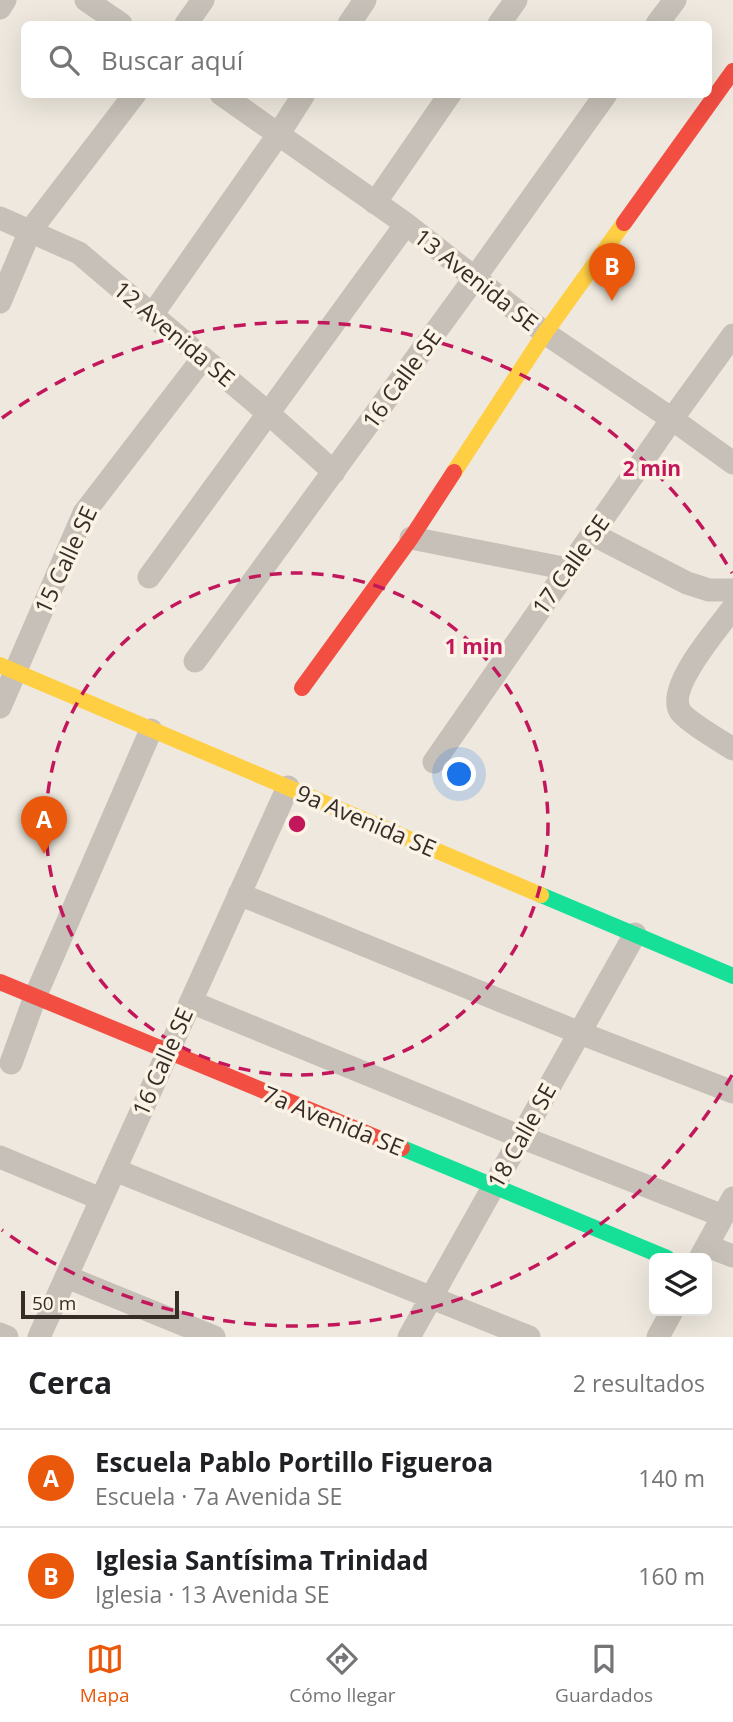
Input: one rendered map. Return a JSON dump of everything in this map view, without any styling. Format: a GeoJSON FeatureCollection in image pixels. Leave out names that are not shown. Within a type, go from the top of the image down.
{"type":"FeatureCollection","features":[{"type":"Feature","properties":{"kind":"street"},"geometry":{"type":"LineString","coordinates":[[0,8],[5,0]]}},
{"type":"Feature","properties":{"kind":"street"},"geometry":{"type":"LineString","coordinates":[[86,0],[117,21]]}},
{"type":"Feature","properties":{"kind":"street"},"geometry":{"type":"LineString","coordinates":[[188,21],[203,0]]}},
{"type":"Feature","properties":{"kind":"street"},"geometry":{"type":"LineString","coordinates":[[351,21],[365,0]]}},
{"type":"Feature","properties":{"kind":"street"},"geometry":{"type":"LineString","coordinates":[[501,21],[516,0]]}},
{"type":"Feature","properties":{"kind":"street"},"geometry":{"type":"LineString","coordinates":[[659,21],[675,0]]}},
{"type":"Feature","properties":{"kind":"street"},"geometry":{"type":"LineString","coordinates":[[302,688],[411,538],[545,333],[719,97],[733,71]]}},
{"type":"Feature","properties":{"kind":"street"},"geometry":{"type":"LineString","coordinates":[[0,302],[30,231],[132,98]]}},
{"type":"Feature","properties":{"kind":"street","name":"13 Avenida SE"},"geometry":{"type":"LineString","coordinates":[[227,98],[405,224],[545,333],[733,463]]}},
{"type":"Feature","properties":{"kind":"street"},"geometry":{"type":"LineString","coordinates":[[152,314],[301,98]]}},
{"type":"Feature","properties":{"kind":"street"},"geometry":{"type":"LineString","coordinates":[[375,203],[447,98]]}},
{"type":"Feature","properties":{"kind":"street","name":"16 Calle SE"},"geometry":{"type":"LineString","coordinates":[[195,661],[603,98]]}},
{"type":"Feature","properties":{"kind":"street","name":"12 Avenida SE"},"geometry":{"type":"LineString","coordinates":[[0,218],[79,253],[334,472]]}},
{"type":"Feature","properties":{"kind":"street"},"geometry":{"type":"LineString","coordinates":[[149,577],[405,224]]}},
{"type":"Feature","properties":{"kind":"street","name":"17 Calle SE"},"geometry":{"type":"LineString","coordinates":[[434,762],[733,335]]}},
{"type":"Feature","properties":{"kind":"street","name":"15 Calle SE"},"geometry":{"type":"LineString","coordinates":[[0,707],[7,668],[84,513],[203,358]]}},
{"type":"Feature","properties":{"kind":"street"},"geometry":{"type":"LineString","coordinates":[[592,534],[687,583],[709,590],[733,590]]}},
{"type":"Feature","properties":{"kind":"street"},"geometry":{"type":"LineString","coordinates":[[411,538],[568,569]]}},
{"type":"Feature","properties":{"kind":"street"},"geometry":{"type":"LineString","coordinates":[[733,608],[691,663],[677,703],[681,713],[733,749]]}},
{"type":"Feature","properties":{"kind":"street","name":"9a Avenida SE"},"geometry":{"type":"LineString","coordinates":[[7,668],[733,976]]}},
{"type":"Feature","properties":{"kind":"street"},"geometry":{"type":"LineString","coordinates":[[11,1063],[35,997],[152,730]]}},
{"type":"Feature","properties":{"kind":"street","name":"16 Calle SE"},"geometry":{"type":"LineString","coordinates":[[39,1337],[288,787]]}},
{"type":"Feature","properties":{"kind":"street"},"geometry":{"type":"LineString","coordinates":[[239,894],[580,1033],[733,1092]]}},
{"type":"Feature","properties":{"kind":"street","name":"18 Calle SE"},"geometry":{"type":"LineString","coordinates":[[409,1337],[635,934]]}},
{"type":"Feature","properties":{"kind":"street","name":"7a Avenida SE"},"geometry":{"type":"LineString","coordinates":[[0,982],[655,1253]]}},
{"type":"Feature","properties":{"kind":"street"},"geometry":{"type":"LineString","coordinates":[[191,1002],[522,1137],[728,1207],[703,1252],[733,1256]]}},
{"type":"Feature","properties":{"kind":"street"},"geometry":{"type":"LineString","coordinates":[[0,1157],[101,1199]]}},
{"type":"Feature","properties":{"kind":"street"},"geometry":{"type":"LineString","coordinates":[[115,1170],[528,1337]]}},
{"type":"Feature","properties":{"kind":"street"},"geometry":{"type":"LineString","coordinates":[[67,1277],[214,1337]]}},
{"type":"Feature","properties":{"kind":"street"},"geometry":{"type":"LineString","coordinates":[[657,1337],[669,1316]]}},
{"type":"Feature","properties":{"kind":"street"},"geometry":{"type":"LineString","coordinates":[[0,1334],[8,1337]]}},
{"type":"Feature","properties":{"kind":"traffic: fast"},"geometry":{"type":"LineString","coordinates":[[541,895],[733,976]]}},
{"type":"Feature","properties":{"kind":"traffic: fast"},"geometry":{"type":"LineString","coordinates":[[402,1148],[655,1253]]}},
{"type":"Feature","properties":{"kind":"traffic: slow"},"geometry":{"type":"LineString","coordinates":[[454,472],[545,333],[624,223]]}},
{"type":"Feature","properties":{"kind":"traffic: slow"},"geometry":{"type":"LineString","coordinates":[[0,665],[541,895]]}},
{"type":"Feature","properties":{"kind":"traffic: jam"},"geometry":{"type":"LineString","coordinates":[[624,223],[733,71]]}},
{"type":"Feature","properties":{"kind":"traffic: jam"},"geometry":{"type":"LineString","coordinates":[[302,688],[411,538],[454,472]]}},
{"type":"Feature","properties":{"kind":"traffic: jam"},"geometry":{"type":"LineString","coordinates":[[0,982],[402,1148]]}},
{"type":"Feature","properties":{"kind":"place","name":"Iglesia Santísima Trinidad"},"geometry":{"type":"Point","coordinates":[612,301]}},
{"type":"Feature","properties":{"kind":"place","name":"Escuela Pablo Portillo Figueroa"},"geometry":{"type":"Point","coordinates":[44,854]}}]}
